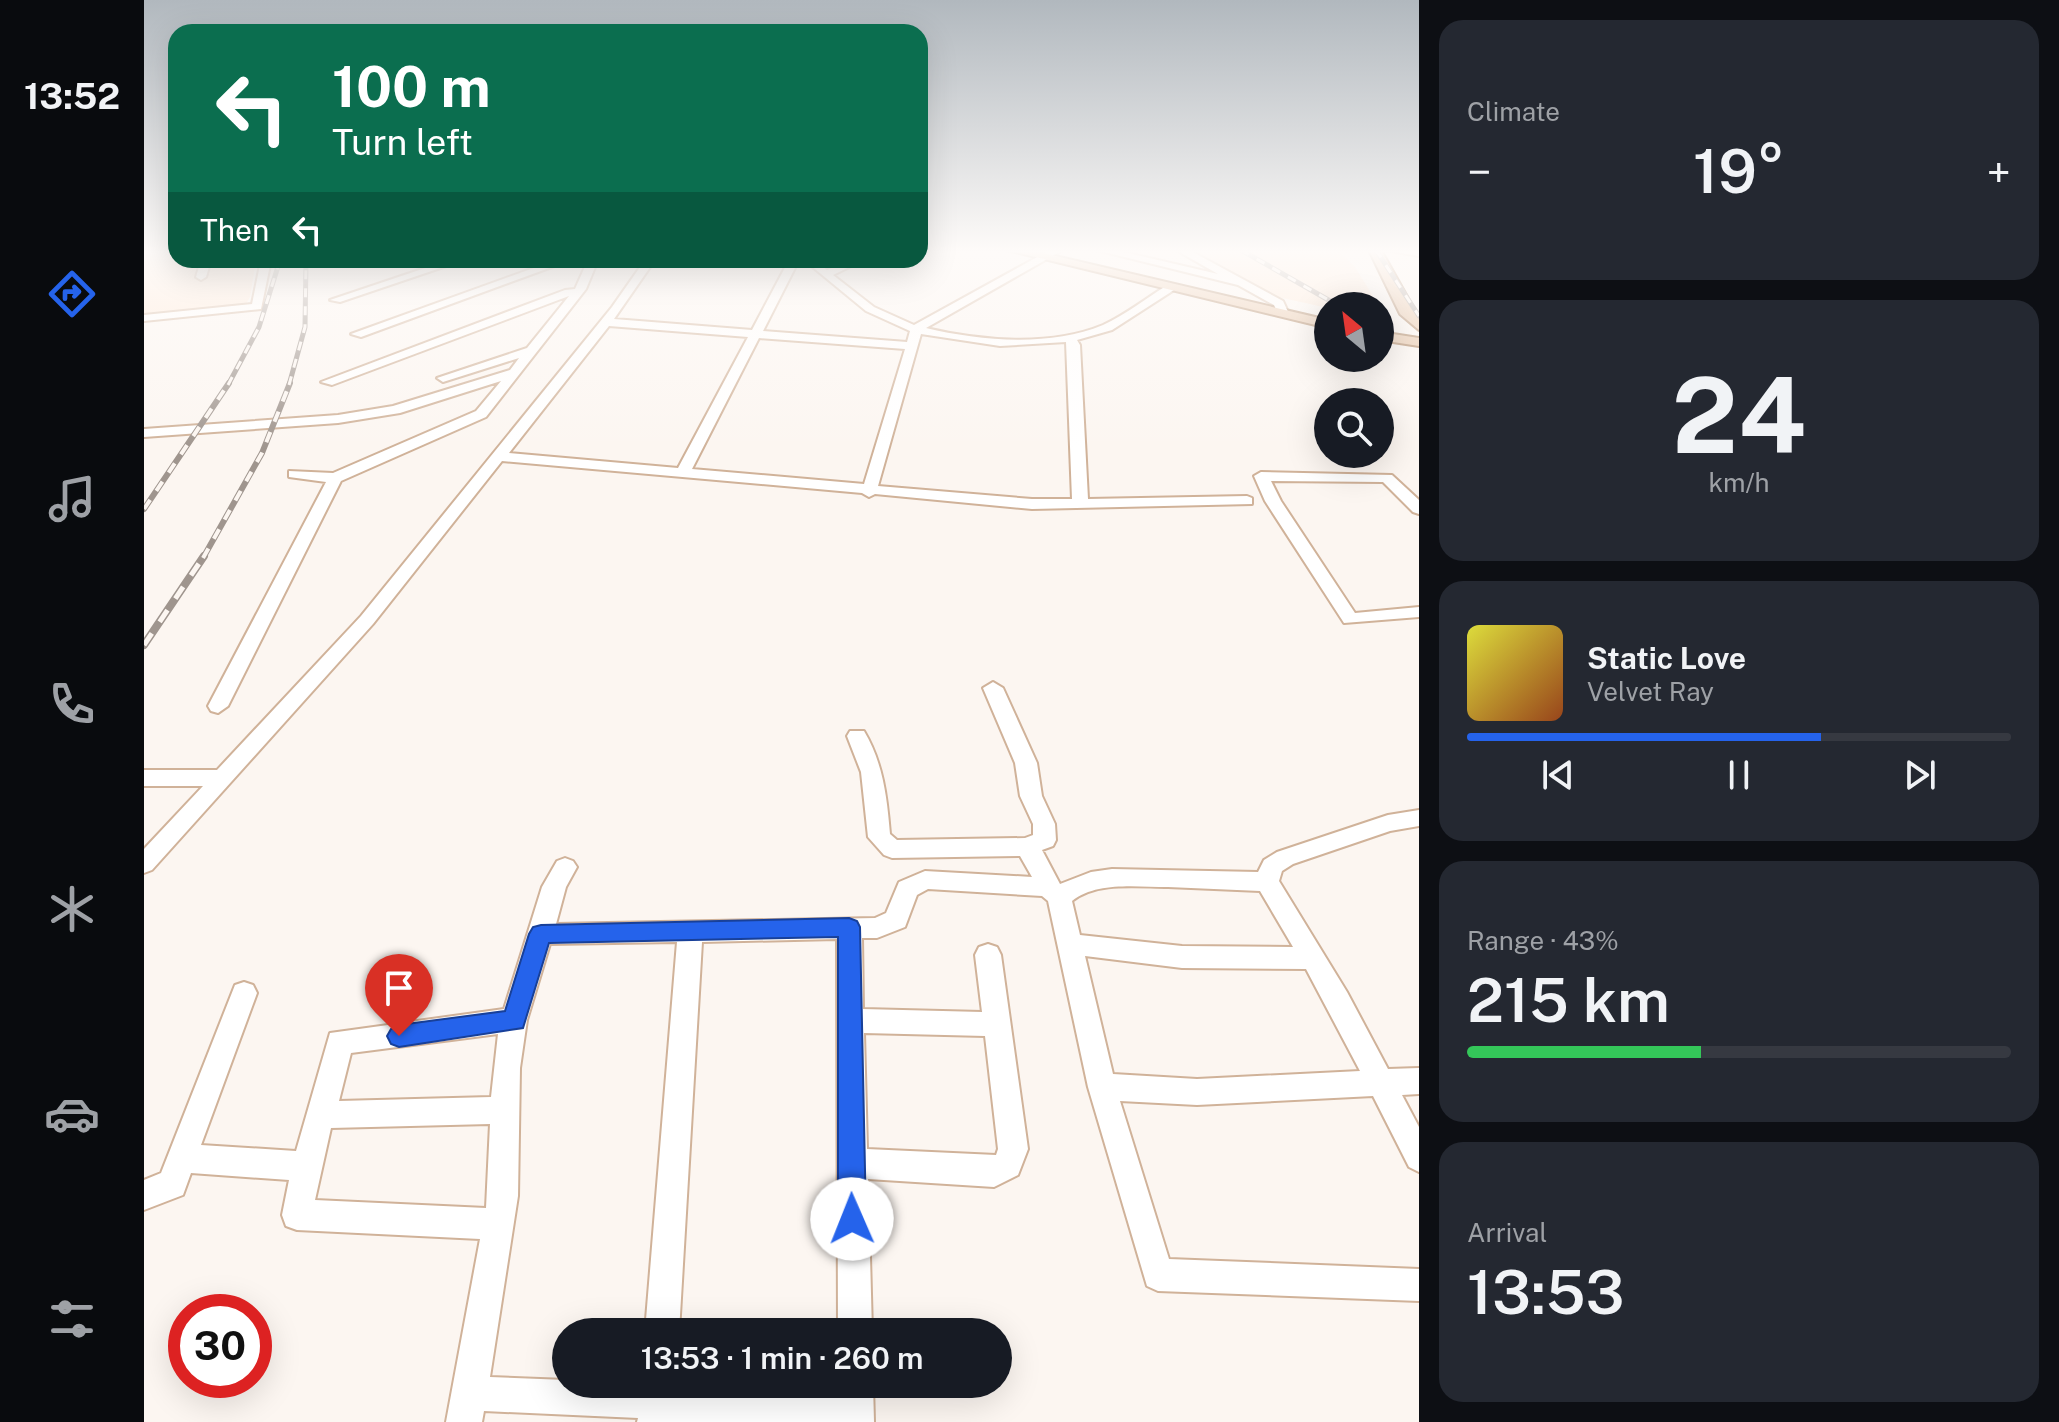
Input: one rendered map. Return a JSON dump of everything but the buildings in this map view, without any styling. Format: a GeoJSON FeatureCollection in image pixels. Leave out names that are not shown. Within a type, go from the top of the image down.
{"type":"FeatureCollection","features":[{"type":"Feature","properties":{"kind":"main road"},"geometry":{"type":"LineString","coordinates":[[1294,316],[1314,321]]}},
{"type":"Feature","properties":{"kind":"main road"},"geometry":{"type":"LineString","coordinates":[[1394,336],[1419,334]]}},
{"type":"Feature","properties":{"kind":"main road"},"geometry":{"type":"LineString","coordinates":[[1394,339],[1419,342]]}},
{"type":"Feature","properties":{"kind":"street"},"geometry":{"type":"LineString","coordinates":[[357,334],[407,316]]}},
{"type":"Feature","properties":{"kind":"street"},"geometry":{"type":"LineString","coordinates":[[327,382],[503,316]]}},
{"type":"Feature","properties":{"kind":"street"},"geometry":{"type":"LineString","coordinates":[[294,474],[335,478],[481,414],[559,316]]}},
{"type":"Feature","properties":{"kind":"street"},"geometry":{"type":"LineString","coordinates":[[144,864],[367,620],[610,316]]}},
{"type":"Feature","properties":{"kind":"street"},"geometry":{"type":"LineString","coordinates":[[682,474],[762,316]]}},
{"type":"Feature","properties":{"kind":"street"},"geometry":{"type":"LineString","coordinates":[[884,316],[893,322],[942,335],[993,340],[1068,337],[1108,327],[1125,316]]}},
{"type":"Feature","properties":{"kind":"street"},"geometry":{"type":"LineString","coordinates":[[869,492],[917,328],[938,316]]}},
{"type":"Feature","properties":{"kind":"street"},"geometry":{"type":"LineString","coordinates":[[606,322],[912,346]]}},
{"type":"Feature","properties":{"kind":"street"},"geometry":{"type":"LineString","coordinates":[[1068,337],[1074,345],[1080,503]]}},
{"type":"Feature","properties":{"kind":"street"},"geometry":{"type":"LineString","coordinates":[[443,378],[533,350]]}},
{"type":"Feature","properties":{"kind":"street"},"geometry":{"type":"LineString","coordinates":[[144,433],[338,419],[395,410],[515,372]]}},
{"type":"Feature","properties":{"kind":"street"},"geometry":{"type":"LineString","coordinates":[[497,456],[869,492],[1032,504],[1247,501]]}},
{"type":"Feature","properties":{"kind":"street"},"geometry":{"type":"LineString","coordinates":[[1419,509],[1387,478],[1261,476],[1273,501],[1350,619],[1419,612]]}},
{"type":"Feature","properties":{"kind":"street"},"geometry":{"type":"LineString","coordinates":[[218,706],[335,478]]}},
{"type":"Feature","properties":{"kind":"street"},"geometry":{"type":"LineString","coordinates":[[857,736],[868,754],[873,776],[879,837],[892,849],[1026,847],[1045,840],[1044,824],[1031,796],[1026,763],[993,688]]}},
{"type":"Feature","properties":{"kind":"street"},"geometry":{"type":"LineString","coordinates":[[144,778],[222,778]]}},
{"type":"Feature","properties":{"kind":"street"},"geometry":{"type":"LineString","coordinates":[[1419,818],[1388,823],[1285,858],[1272,866],[1267,882],[1313,958],[1419,1157]]}},
{"type":"Feature","properties":{"kind":"street"},"geometry":{"type":"LineString","coordinates":[[1026,847],[1054,892],[1102,1087],[1158,1275],[1419,1285]]}},
{"type":"Feature","properties":{"kind":"street"},"geometry":{"type":"LineString","coordinates":[[565,867],[554,887],[514,1020],[506,1068],[503,1196],[467,1408],[657,1403],[856,1406]]}},
{"type":"Feature","properties":{"kind":"street"},"geometry":{"type":"LineString","coordinates":[[541,934],[877,928],[896,920],[907,889],[925,880],[1054,892],[1091,881],[1125,878],[1267,882]]}},
{"type":"Feature","properties":{"kind":"street"},"geometry":{"type":"LineString","coordinates":[[849,927],[855,1318]]}},
{"type":"Feature","properties":{"kind":"street"},"geometry":{"type":"LineString","coordinates":[[663,1318],[690,932]]}},
{"type":"Feature","properties":{"kind":"street"},"geometry":{"type":"LineString","coordinates":[[1081,945],[1182,957],[1313,958]]}},
{"type":"Feature","properties":{"kind":"street"},"geometry":{"type":"LineString","coordinates":[[851,1163],[994,1172],[1008,1165],[1013,1149],[988,955]]}},
{"type":"Feature","properties":{"kind":"street"},"geometry":{"type":"LineString","coordinates":[[144,1195],[172,1184],[244,993]]}},
{"type":"Feature","properties":{"kind":"street"},"geometry":{"type":"LineString","coordinates":[[498,1224],[297,1215],[319,1115],[340,1042],[514,1020]]}},
{"type":"Feature","properties":{"kind":"street"},"geometry":{"type":"LineString","coordinates":[[850,1021],[997,1024]]}},
{"type":"Feature","properties":{"kind":"street"},"geometry":{"type":"LineString","coordinates":[[1102,1087],[1197,1092],[1419,1081]]}},
{"type":"Feature","properties":{"kind":"street"},"geometry":{"type":"LineString","coordinates":[[319,1115],[506,1110]]}},
{"type":"Feature","properties":{"kind":"street"},"geometry":{"type":"LineString","coordinates":[[182,1158],[307,1166]]}},
{"type":"Feature","properties":{"kind":"railway"},"geometry":{"type":"LineString","coordinates":[[228,385],[262,316]]}},
{"type":"Feature","properties":{"kind":"railway"},"geometry":{"type":"LineString","coordinates":[[289,385],[305,316]]}},
{"type":"Feature","properties":{"kind":"railway"},"geometry":{"type":"LineString","coordinates":[[144,509],[229,383]]}},
{"type":"Feature","properties":{"kind":"railway"},"geometry":{"type":"LineString","coordinates":[[203,558],[262,453],[290,383]]}},
{"type":"Feature","properties":{"kind":"railway"},"geometry":{"type":"LineString","coordinates":[[144,645],[204,556]]}},
{"type":"Feature","properties":{"kind":"route"},"geometry":{"type":"LineString","coordinates":[[399,1036],[514,1020],[541,934],[849,927],[852,1219]]}}]}
